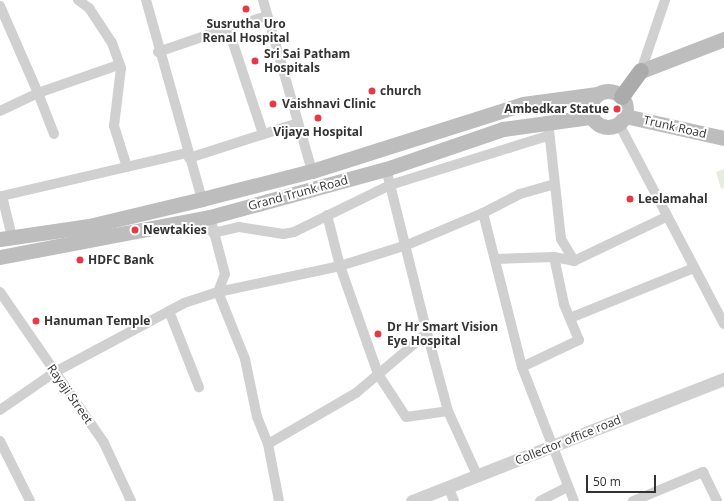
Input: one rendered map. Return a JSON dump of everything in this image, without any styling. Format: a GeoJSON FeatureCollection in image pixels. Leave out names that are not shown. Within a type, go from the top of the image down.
{"type":"FeatureCollection","features":[{"type":"Feature","properties":{"kind":"main road"},"geometry":{"type":"LineString","coordinates":[[597,94],[591,105],[591,117],[603,127],[622,120],[622,97],[641,71],[724,39]]}},
{"type":"Feature","properties":{"kind":"main road"},"geometry":{"type":"LineString","coordinates":[[6,238],[89,226],[312,172],[523,104],[613,92],[622,97]]}},
{"type":"Feature","properties":{"kind":"main road","name":"Grand Trunk Road"},"geometry":{"type":"LineString","coordinates":[[0,257],[210,217],[386,169],[503,129],[551,120],[591,117]]}},
{"type":"Feature","properties":{"kind":"main road","name":"Trunk Road"},"geometry":{"type":"LineString","coordinates":[[622,120],[724,138]]}},
{"type":"Feature","properties":{"kind":"street"},"geometry":{"type":"LineString","coordinates":[[78,0],[88,8],[112,43],[118,65],[114,126],[126,167]]}},
{"type":"Feature","properties":{"kind":"street"},"geometry":{"type":"LineString","coordinates":[[146,0],[158,52],[202,199]]}},
{"type":"Feature","properties":{"kind":"street"},"geometry":{"type":"LineString","coordinates":[[262,0],[312,172]]}},
{"type":"Feature","properties":{"kind":"street"},"geometry":{"type":"LineString","coordinates":[[641,71],[665,0]]}},
{"type":"Feature","properties":{"kind":"street"},"geometry":{"type":"LineString","coordinates":[[0,6],[54,134]]}},
{"type":"Feature","properties":{"kind":"street"},"geometry":{"type":"LineString","coordinates":[[158,52],[267,16]]}},
{"type":"Feature","properties":{"kind":"street"},"geometry":{"type":"LineString","coordinates":[[228,28],[263,134]]}},
{"type":"Feature","properties":{"kind":"street"},"geometry":{"type":"LineString","coordinates":[[0,111],[38,94],[118,65]]}},
{"type":"Feature","properties":{"kind":"street"},"geometry":{"type":"LineString","coordinates":[[551,120],[548,136],[561,239],[574,261]]}},
{"type":"Feature","properties":{"kind":"street"},"geometry":{"type":"LineString","coordinates":[[622,120],[666,217],[724,324]]}},
{"type":"Feature","properties":{"kind":"street"},"geometry":{"type":"LineString","coordinates":[[6,238],[1,192],[188,155],[298,123]]}},
{"type":"Feature","properties":{"kind":"street"},"geometry":{"type":"LineString","coordinates":[[213,233],[239,227],[283,234],[328,215],[390,185],[548,136]]}},
{"type":"Feature","properties":{"kind":"street"},"geometry":{"type":"LineString","coordinates":[[386,169],[407,245],[427,333],[448,411],[478,477]]}},
{"type":"Feature","properties":{"kind":"street"},"geometry":{"type":"LineString","coordinates":[[0,410],[55,372],[169,311],[218,292],[340,266],[407,245],[483,213],[520,194],[554,184]]}},
{"type":"Feature","properties":{"kind":"street"},"geometry":{"type":"LineString","coordinates":[[483,213],[497,259],[522,367],[550,447],[574,501]]}},
{"type":"Feature","properties":{"kind":"street"},"geometry":{"type":"LineString","coordinates":[[328,215],[340,266],[378,374],[406,417],[448,411]]}},
{"type":"Feature","properties":{"kind":"street"},"geometry":{"type":"LineString","coordinates":[[210,217],[225,274],[218,292],[243,353],[257,417],[268,444],[279,501]]}},
{"type":"Feature","properties":{"kind":"street"},"geometry":{"type":"LineString","coordinates":[[497,259],[554,257],[574,261],[666,217]]}},
{"type":"Feature","properties":{"kind":"street"},"geometry":{"type":"LineString","coordinates":[[522,367],[579,340],[570,318],[554,257]]}},
{"type":"Feature","properties":{"kind":"street"},"geometry":{"type":"LineString","coordinates":[[570,318],[694,268]]}},
{"type":"Feature","properties":{"kind":"street","name":"Rayaji Street"},"geometry":{"type":"LineString","coordinates":[[0,292],[104,443],[131,501]]}},
{"type":"Feature","properties":{"kind":"street"},"geometry":{"type":"LineString","coordinates":[[169,311],[199,387]]}},
{"type":"Feature","properties":{"kind":"street"},"geometry":{"type":"LineString","coordinates":[[268,444],[301,428],[378,374],[427,333]]}},
{"type":"Feature","properties":{"kind":"street","name":"Collector office road"},"geometry":{"type":"LineString","coordinates":[[412,501],[449,489],[550,447],[724,379]]}},
{"type":"Feature","properties":{"kind":"street"},"geometry":{"type":"LineString","coordinates":[[0,441],[30,501]]}},
{"type":"Feature","properties":{"kind":"street"},"geometry":{"type":"LineString","coordinates":[[633,501],[703,472],[717,501]]}},
{"type":"Feature","properties":{"kind":"street"},"geometry":{"type":"LineString","coordinates":[[540,501],[567,487]]}},
{"type":"Feature","properties":{"kind":"street"},"geometry":{"type":"LineString","coordinates":[[449,489],[454,501]]}},
{"type":"Feature","properties":{"kind":"shaded area"},"geometry":{"type":"Polygon","coordinates":[[[724,169],[724,188],[721,189],[716,172],[724,169]]]}},
{"type":"Feature","properties":{"kind":"place","name":"Susrutha Uro Renal Hospital"},"geometry":{"type":"Point","coordinates":[246,9]}},
{"type":"Feature","properties":{"kind":"place","name":"Sri Sai Patham Hospitals"},"geometry":{"type":"Point","coordinates":[255,61]}},
{"type":"Feature","properties":{"kind":"place","name":"church"},"geometry":{"type":"Point","coordinates":[372,91]}},
{"type":"Feature","properties":{"kind":"place","name":"Vaishnavi Clinic"},"geometry":{"type":"Point","coordinates":[273,104]}},
{"type":"Feature","properties":{"kind":"place","name":"Ambedkar Statue"},"geometry":{"type":"Point","coordinates":[617,109]}},
{"type":"Feature","properties":{"kind":"place","name":"Vijaya Hospital"},"geometry":{"type":"Point","coordinates":[318,118]}},
{"type":"Feature","properties":{"kind":"place","name":"Leelamahal"},"geometry":{"type":"Point","coordinates":[630,199]}},
{"type":"Feature","properties":{"kind":"place","name":"Newtakies"},"geometry":{"type":"Point","coordinates":[135,230]}},
{"type":"Feature","properties":{"kind":"place","name":"HDFC Bank"},"geometry":{"type":"Point","coordinates":[80,260]}},
{"type":"Feature","properties":{"kind":"place","name":"Hanuman Temple"},"geometry":{"type":"Point","coordinates":[36,321]}},
{"type":"Feature","properties":{"kind":"place","name":"Dr Hr Smart Vision Eye Hospital"},"geometry":{"type":"Point","coordinates":[378,334]}}]}
